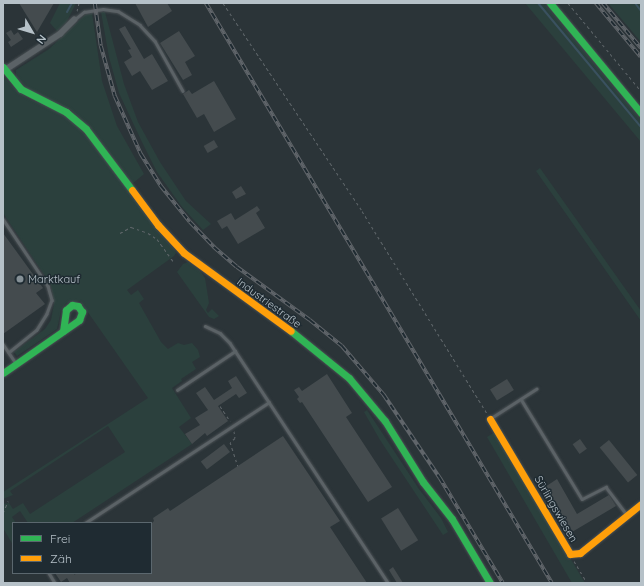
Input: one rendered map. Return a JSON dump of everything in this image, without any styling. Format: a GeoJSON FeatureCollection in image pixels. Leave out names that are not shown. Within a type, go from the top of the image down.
{"type":"FeatureCollection","features":[{"type":"Feature","properties":{"kind":"street"},"geometry":{"type":"LineString","coordinates":[[550,3],[641,113]]}},
{"type":"Feature","properties":{"kind":"street"},"geometry":{"type":"LineString","coordinates":[[4,70],[64,31],[74,20]]}},
{"type":"Feature","properties":{"kind":"street","name":"Industriestraße"},"geometry":{"type":"LineString","coordinates":[[4,70],[21,89],[35,98],[66,112],[86,128],[158,225],[184,253],[202,268],[316,350],[349,378],[385,421],[423,482],[452,519],[490,583]]}},
{"type":"Feature","properties":{"kind":"street"},"geometry":{"type":"LineString","coordinates":[[3,372],[63,331]]}},
{"type":"Feature","properties":{"kind":"street","name":"Sürlingswiesen"},"geometry":{"type":"LineString","coordinates":[[490,419],[570,554],[580,554],[641,504]]}},
{"type":"Feature","properties":{"kind":"lane"},"geometry":{"type":"LineString","coordinates":[[74,20],[84,12],[102,9],[118,11],[124,14],[140,25],[155,41],[183,91]]}},
{"type":"Feature","properties":{"kind":"lane"},"geometry":{"type":"LineString","coordinates":[[3,219],[48,286],[52,300],[47,314],[37,330],[9,353]]}},
{"type":"Feature","properties":{"kind":"lane"},"geometry":{"type":"LineString","coordinates":[[205,326],[224,336],[236,351],[388,583]]}},
{"type":"Feature","properties":{"kind":"lane"},"geometry":{"type":"LineString","coordinates":[[3,344],[16,363]]}},
{"type":"Feature","properties":{"kind":"lane"},"geometry":{"type":"LineString","coordinates":[[177,390],[236,351]]}},
{"type":"Feature","properties":{"kind":"lane"},"geometry":{"type":"LineString","coordinates":[[490,419],[536,389]]}},
{"type":"Feature","properties":{"kind":"lane"},"geometry":{"type":"LineString","coordinates":[[521,399],[582,499],[606,487],[628,515]]}},
{"type":"Feature","properties":{"kind":"lane"},"geometry":{"type":"LineString","coordinates":[[87,522],[269,402]]}},
{"type":"Feature","properties":{"kind":"lane"},"geometry":{"type":"LineString","coordinates":[[50,574],[55,583]]}},
{"type":"Feature","properties":{"kind":"path"},"geometry":{"type":"LineString","coordinates":[[74,20],[79,3]]}},
{"type":"Feature","properties":{"kind":"path"},"geometry":{"type":"LineString","coordinates":[[223,3],[362,211],[490,419]]}},
{"type":"Feature","properties":{"kind":"path"},"geometry":{"type":"LineString","coordinates":[[568,3],[641,91]]}},
{"type":"Feature","properties":{"kind":"path"},"geometry":{"type":"LineString","coordinates":[[120,233],[131,227],[148,232],[157,239],[173,261]]}},
{"type":"Feature","properties":{"kind":"path"},"geometry":{"type":"LineString","coordinates":[[220,406],[232,426],[235,438],[230,442],[238,466]]}},
{"type":"Feature","properties":{"kind":"path"},"geometry":{"type":"LineString","coordinates":[[3,513],[8,501]]}},
{"type":"Feature","properties":{"kind":"path"},"geometry":{"type":"LineString","coordinates":[[570,554],[587,583]]}},
{"type":"Feature","properties":{"kind":"green space"},"geometry":{"type":"Polygon","coordinates":[[[60,3],[76,3],[66,23],[57,31],[50,23],[60,3]]]}},
{"type":"Feature","properties":{"kind":"green space"},"geometry":{"type":"Polygon","coordinates":[[[525,3],[544,3],[641,120],[641,142],[525,3]]]}},
{"type":"Feature","properties":{"kind":"green space"},"geometry":{"type":"Polygon","coordinates":[[[608,3],[641,3],[641,42],[608,3]]]}},
{"type":"Feature","properties":{"kind":"green space"},"geometry":{"type":"Polygon","coordinates":[[[101,12],[105,12],[124,84],[138,122],[160,162],[186,201],[211,224],[203,230],[182,207],[157,172],[119,93],[109,57],[101,12]]]}},
{"type":"Feature","properties":{"kind":"green space"},"geometry":{"type":"Polygon","coordinates":[[[92,13],[102,81],[117,126],[144,174],[132,184],[82,120],[71,110],[29,90],[16,77],[16,70],[49,49],[85,15],[92,13]]]}},
{"type":"Feature","properties":{"kind":"green space"},"geometry":{"type":"Polygon","coordinates":[[[4,77],[13,87],[27,98],[60,113],[76,125],[93,143],[158,231],[174,249],[176,253],[174,256],[127,290],[131,295],[138,290],[144,299],[139,303],[161,342],[168,349],[178,343],[184,345],[192,343],[198,350],[200,357],[192,362],[196,369],[181,379],[182,381],[172,388],[191,418],[179,427],[192,444],[74,522],[27,522],[20,511],[12,517],[15,522],[12,522],[12,543],[3,528],[3,504],[9,503],[13,509],[23,503],[30,514],[125,452],[108,426],[10,491],[13,495],[3,499],[3,492],[148,398],[80,301],[66,303],[61,310],[57,329],[17,356],[14,352],[45,329],[51,320],[54,304],[51,285],[3,213],[4,77]]]}},
{"type":"Feature","properties":{"kind":"green space"},"geometry":{"type":"Polygon","coordinates":[[[540,168],[641,311],[641,321],[536,171],[540,168]]]}},
{"type":"Feature","properties":{"kind":"green space"},"geometry":{"type":"Polygon","coordinates":[[[188,262],[201,272],[205,278],[209,303],[206,310],[208,313],[212,309],[219,316],[214,319],[209,317],[177,272],[183,264],[188,262]]]}},
{"type":"Feature","properties":{"kind":"green space"},"geometry":{"type":"Polygon","coordinates":[[[367,410],[419,489],[441,518],[448,532],[443,535],[380,440],[364,412],[367,410]]]}},
{"type":"Feature","properties":{"kind":"green space"},"geometry":{"type":"Polygon","coordinates":[[[495,432],[585,583],[572,583],[487,437],[495,432]]]}},
{"type":"Feature","properties":{"kind":"building"},"geometry":{"type":"Polygon","coordinates":[[[19,3],[54,3],[37,32],[19,3]]]}},
{"type":"Feature","properties":{"kind":"building"},"geometry":{"type":"Polygon","coordinates":[[[135,3],[167,3],[172,11],[148,27],[135,3]]]}},
{"type":"Feature","properties":{"kind":"building"},"geometry":{"type":"Polygon","coordinates":[[[125,26],[144,59],[152,54],[168,81],[152,90],[140,71],[132,76],[124,62],[132,57],[128,50],[131,49],[119,29],[125,26]]]}},
{"type":"Feature","properties":{"kind":"building"},"geometry":{"type":"Polygon","coordinates":[[[11,30],[14,35],[18,32],[23,39],[11,47],[8,42],[11,40],[6,33],[11,30]]]}},
{"type":"Feature","properties":{"kind":"building"},"geometry":{"type":"Polygon","coordinates":[[[179,31],[195,56],[185,62],[192,75],[183,80],[160,43],[179,31]]]}},
{"type":"Feature","properties":{"kind":"building"},"geometry":{"type":"Polygon","coordinates":[[[214,81],[236,119],[214,132],[204,114],[197,118],[183,94],[189,90],[192,94],[214,81]]]}},
{"type":"Feature","properties":{"kind":"building"},"geometry":{"type":"Polygon","coordinates":[[[214,140],[218,147],[208,153],[204,146],[214,140]]]}},
{"type":"Feature","properties":{"kind":"building"},"geometry":{"type":"Polygon","coordinates":[[[241,186],[246,194],[236,199],[232,192],[241,186]]]}},
{"type":"Feature","properties":{"kind":"building"},"geometry":{"type":"Polygon","coordinates":[[[257,206],[260,210],[256,213],[265,228],[238,244],[227,226],[222,229],[217,221],[231,213],[235,220],[257,206]]]}},
{"type":"Feature","properties":{"kind":"building","name":"Marktkauf"},"geometry":{"type":"Polygon","coordinates":[[[3,233],[43,288],[36,293],[45,304],[3,334],[3,233]]]}},
{"type":"Feature","properties":{"kind":"building"},"geometry":{"type":"Polygon","coordinates":[[[327,374],[352,413],[346,417],[392,487],[368,502],[302,402],[300,403],[297,399],[299,397],[294,390],[299,387],[302,391],[327,374]]]}},
{"type":"Feature","properties":{"kind":"building"},"geometry":{"type":"Polygon","coordinates":[[[236,376],[247,393],[239,398],[236,394],[218,406],[228,421],[207,436],[205,433],[192,444],[185,434],[200,425],[195,418],[208,410],[196,393],[205,387],[214,400],[232,388],[228,381],[236,376]]]}},
{"type":"Feature","properties":{"kind":"building"},"geometry":{"type":"Polygon","coordinates":[[[507,379],[514,390],[497,401],[490,390],[507,379]]]}},
{"type":"Feature","properties":{"kind":"building"},"geometry":{"type":"Polygon","coordinates":[[[283,436],[340,521],[330,527],[367,583],[70,583],[67,578],[61,582],[56,574],[152,574],[153,518],[168,508],[170,511],[283,436]]]}},
{"type":"Feature","properties":{"kind":"building"},"geometry":{"type":"Polygon","coordinates":[[[580,439],[587,449],[580,454],[573,444],[580,439]]]}},
{"type":"Feature","properties":{"kind":"building"},"geometry":{"type":"Polygon","coordinates":[[[609,440],[637,475],[628,483],[600,448],[609,440]]]}},
{"type":"Feature","properties":{"kind":"building"},"geometry":{"type":"Polygon","coordinates":[[[224,444],[230,452],[207,469],[201,461],[224,444]]]}},
{"type":"Feature","properties":{"kind":"building"},"geometry":{"type":"Polygon","coordinates":[[[557,479],[577,514],[609,495],[616,506],[572,532],[545,487],[557,479]]]}},
{"type":"Feature","properties":{"kind":"building"},"geometry":{"type":"Polygon","coordinates":[[[398,508],[418,540],[401,551],[381,519],[398,508]]]}},
{"type":"Feature","properties":{"kind":"building"},"geometry":{"type":"Polygon","coordinates":[[[393,567],[403,583],[397,583],[389,570],[393,567]]]}},
{"type":"Feature","properties":{"kind":"waterway"},"geometry":{"type":"LineString","coordinates":[[67,12],[72,3]]}},
{"type":"Feature","properties":{"kind":"waterway"},"geometry":{"type":"LineString","coordinates":[[538,3],[641,127]]}},
{"type":"Feature","properties":{"kind":"waterway"},"geometry":{"type":"LineString","coordinates":[[635,3],[641,11]]}},
{"type":"Feature","properties":{"kind":"railway"},"geometry":{"type":"LineString","coordinates":[[95,3],[101,46],[115,96],[141,154],[161,186],[190,222],[214,247],[237,267],[310,320],[342,346],[384,395],[440,478],[503,583]]}},
{"type":"Feature","properties":{"kind":"railway"},"geometry":{"type":"LineString","coordinates":[[206,3],[552,583]]}},
{"type":"Feature","properties":{"kind":"railway"},"geometry":{"type":"LineString","coordinates":[[596,3],[641,57]]}},
{"type":"Feature","properties":{"kind":"railway"},"geometry":{"type":"LineString","coordinates":[[603,3],[641,48]]}},
{"type":"Feature","properties":{"kind":"traffic: fast"},"geometry":{"type":"LineString","coordinates":[[550,3],[641,113]]}},
{"type":"Feature","properties":{"kind":"traffic: fast"},"geometry":{"type":"LineString","coordinates":[[3,67],[21,89],[66,112],[86,129],[132,190]]}},
{"type":"Feature","properties":{"kind":"traffic: fast"},"geometry":{"type":"LineString","coordinates":[[3,373],[79,320],[82,312],[78,306],[72,305],[66,310],[63,331]]}},
{"type":"Feature","properties":{"kind":"traffic: fast"},"geometry":{"type":"LineString","coordinates":[[291,331],[349,378],[385,421],[423,482],[452,519],[490,583]]}},
{"type":"Feature","properties":{"kind":"traffic: slow"},"geometry":{"type":"LineString","coordinates":[[132,190],[158,225],[184,253],[291,331]]}},
{"type":"Feature","properties":{"kind":"traffic: slow"},"geometry":{"type":"LineString","coordinates":[[490,419],[570,554],[580,553],[641,504]]}},
{"type":"Feature","properties":{"kind":"place","name":"Marktkauf"},"geometry":{"type":"Point","coordinates":[20,279]}}]}
